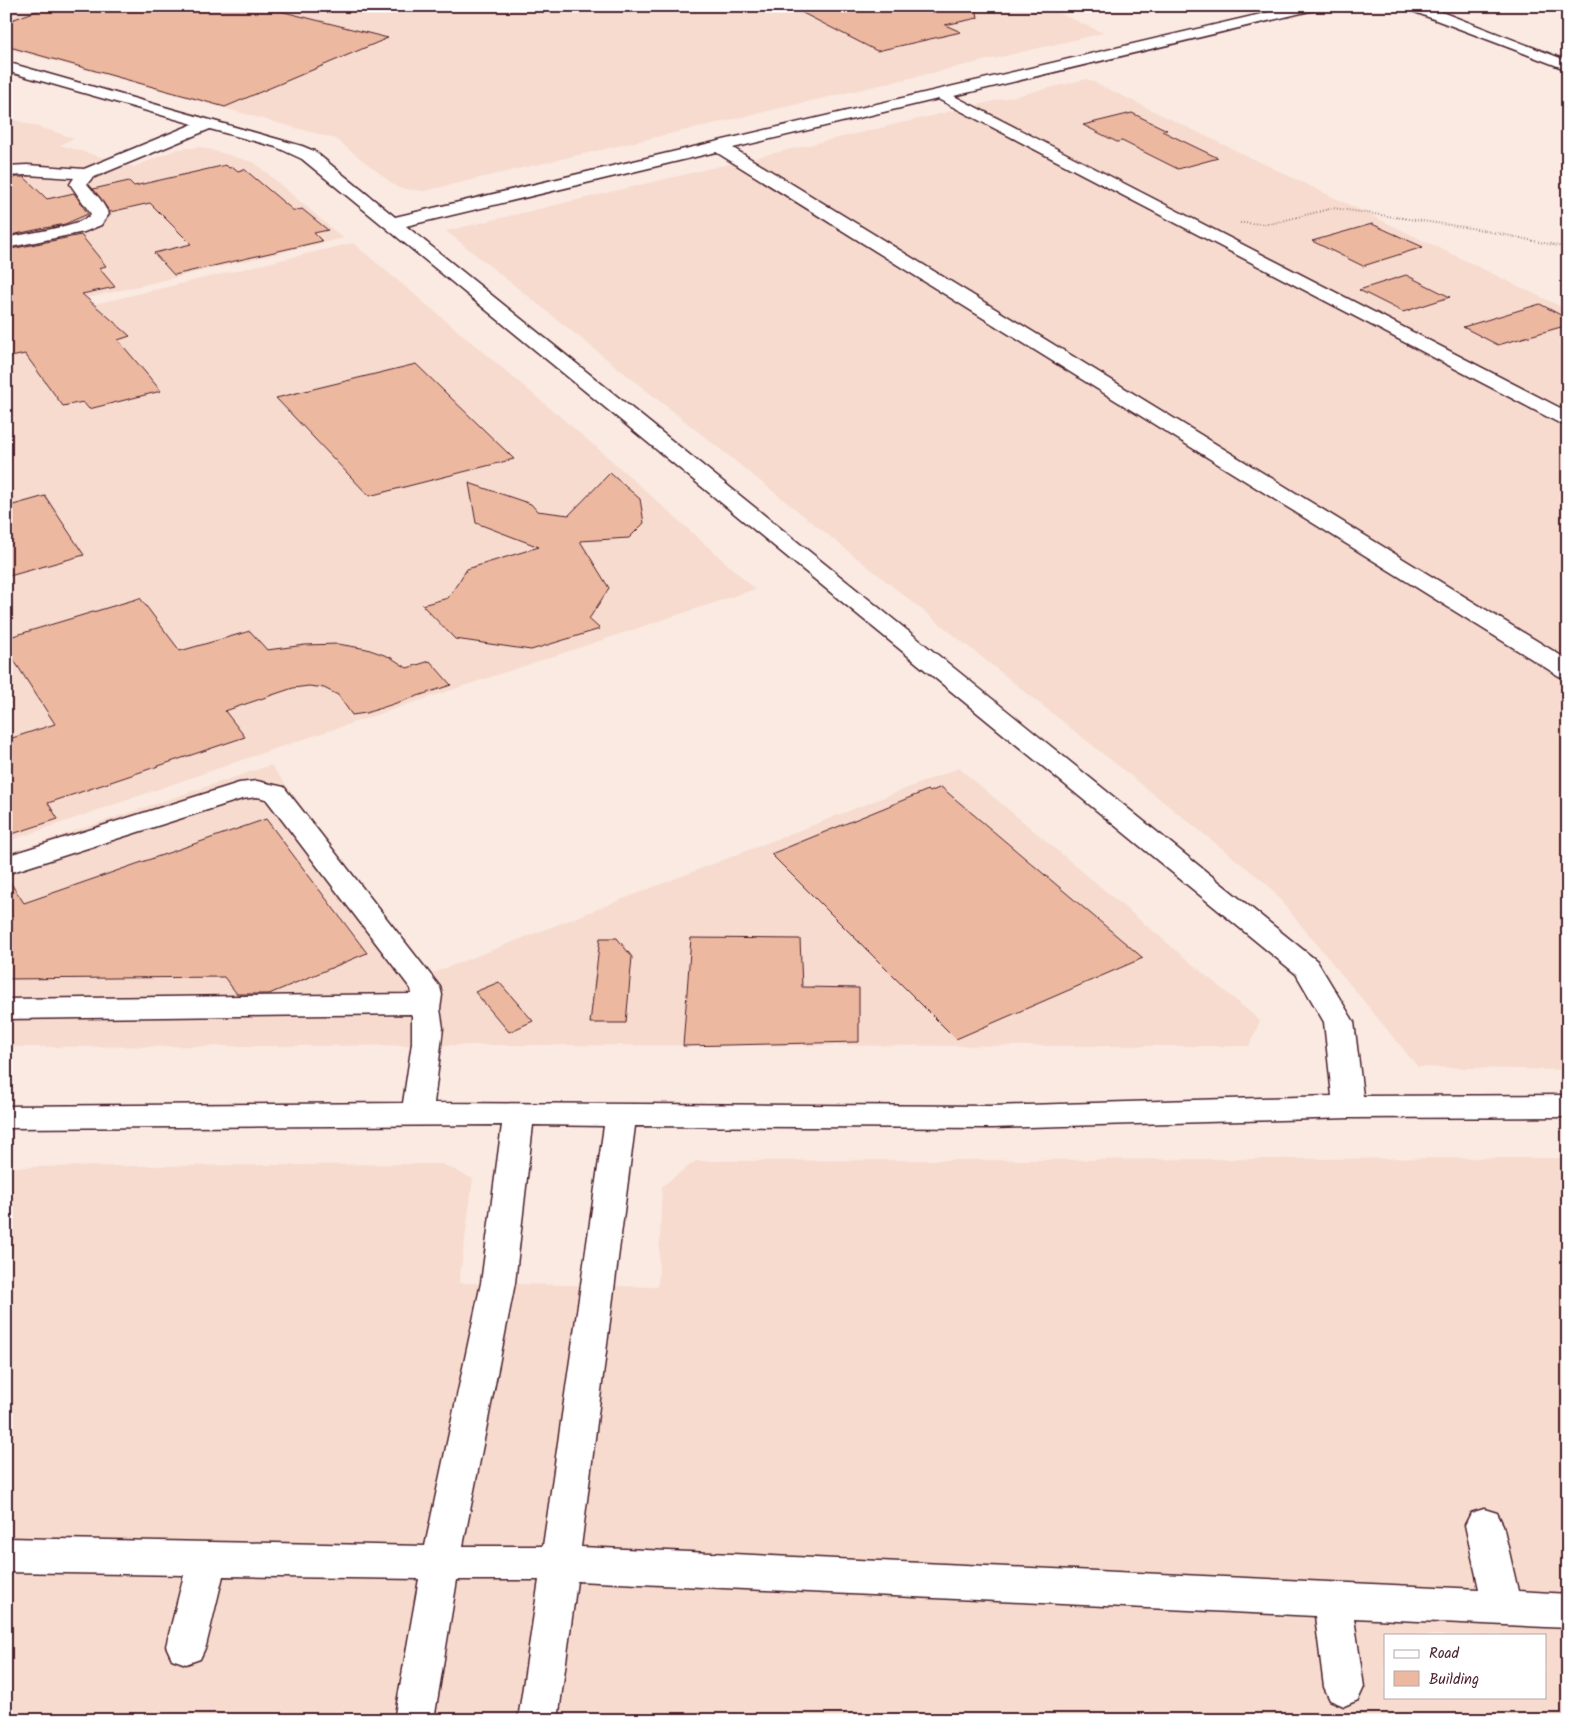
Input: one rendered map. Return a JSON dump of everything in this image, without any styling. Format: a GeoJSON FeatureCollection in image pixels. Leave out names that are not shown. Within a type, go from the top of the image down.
{"type":"FeatureCollection","features":[{"type":"Feature","properties":{"kind":"street"},"geometry":{"type":"LineString","coordinates":[[394,223],[1314,6]]}},
{"type":"Feature","properties":{"kind":"street"},"geometry":{"type":"LineString","coordinates":[[1412,6],[1568,66]]}},
{"type":"Feature","properties":{"kind":"street"},"geometry":{"type":"LineString","coordinates":[[6,66],[209,122],[296,148],[308,155],[394,223],[1307,968],[1339,1022],[1349,1107]]}},
{"type":"Feature","properties":{"kind":"street"},"geometry":{"type":"LineString","coordinates":[[941,95],[1568,420]]}},
{"type":"Feature","properties":{"kind":"street"},"geometry":{"type":"LineString","coordinates":[[6,172],[27,170],[86,174],[209,122]]}},
{"type":"Feature","properties":{"kind":"street"},"geometry":{"type":"LineString","coordinates":[[718,146],[1568,671]]}},
{"type":"Feature","properties":{"kind":"street"},"geometry":{"type":"LineString","coordinates":[[6,243],[78,228],[95,222],[100,214],[94,203],[78,184],[86,174]]}},
{"type":"Feature","properties":{"kind":"street"},"geometry":{"type":"LineString","coordinates":[[6,865],[239,791],[258,789],[274,793],[425,987],[428,1033],[417,1114]]}},
{"type":"Feature","properties":{"kind":"street"},"geometry":{"type":"LineString","coordinates":[[6,1009],[415,1004],[425,1009]]}},
{"type":"Feature","properties":{"kind":"street"},"geometry":{"type":"LineString","coordinates":[[6,1117],[519,1114],[992,1117],[1349,1107],[1568,1106]]}},
{"type":"Feature","properties":{"kind":"street"},"geometry":{"type":"LineString","coordinates":[[414,1720],[441,1563],[498,1283],[519,1114]]}},
{"type":"Feature","properties":{"kind":"street"},"geometry":{"type":"LineString","coordinates":[[538,1720],[562,1563],[596,1287],[621,1115]]}},
{"type":"Feature","properties":{"kind":"street"},"geometry":{"type":"LineString","coordinates":[[1484,1525],[1503,1609]]}},
{"type":"Feature","properties":{"kind":"street"},"geometry":{"type":"LineString","coordinates":[[6,1554],[441,1563],[562,1563],[1568,1611]]}},
{"type":"Feature","properties":{"kind":"street"},"geometry":{"type":"LineString","coordinates":[[186,1646],[208,1558]]}},
{"type":"Feature","properties":{"kind":"street"},"geometry":{"type":"LineString","coordinates":[[1332,1601],[1344,1687]]}},
{"type":"Feature","properties":{"kind":"path"},"geometry":{"type":"LineString","coordinates":[[1184,221],[1270,224],[1333,208],[1477,229],[1568,248]]}},
{"type":"Feature","properties":{"kind":"shaded area"},"geometry":{"type":"Polygon","coordinates":[[[6,6],[1043,6],[1103,33],[424,191],[398,188],[336,139],[6,48],[6,6]]]}},
{"type":"Feature","properties":{"kind":"shaded area"},"geometry":{"type":"Polygon","coordinates":[[[1087,79],[1568,310],[1568,1070],[1418,1067],[1268,885],[446,231],[1087,79]]]}},
{"type":"Feature","properties":{"kind":"shaded area"},"geometry":{"type":"Polygon","coordinates":[[[6,117],[74,138],[60,145],[134,167],[178,149],[201,147],[255,163],[343,238],[6,317],[6,117]]]}},
{"type":"Feature","properties":{"kind":"shaded area"},"geometry":{"type":"Polygon","coordinates":[[[353,243],[602,452],[755,589],[265,752],[6,842],[6,325],[353,243]]]}},
{"type":"Feature","properties":{"kind":"shaded area"},"geometry":{"type":"Polygon","coordinates":[[[271,765],[428,975],[959,768],[1260,1021],[1249,1046],[479,1045],[6,1047],[6,854],[271,765]]]}},
{"type":"Feature","properties":{"kind":"shaded area"},"geometry":{"type":"Polygon","coordinates":[[[1568,1158],[1568,1720],[6,1720],[6,1167],[442,1164],[473,1179],[459,1283],[658,1287],[662,1186],[696,1161],[1568,1158]]]}},
{"type":"Feature","properties":{"kind":"building"},"geometry":{"type":"Polygon","coordinates":[[[50,6],[260,6],[388,38],[225,107],[6,46],[6,22],[50,6]]]}},
{"type":"Feature","properties":{"kind":"building"},"geometry":{"type":"Polygon","coordinates":[[[789,6],[976,6],[978,18],[945,25],[961,32],[877,51],[789,6]]]}},
{"type":"Feature","properties":{"kind":"building"},"geometry":{"type":"Polygon","coordinates":[[[1132,113],[1167,130],[1162,131],[1218,158],[1178,169],[1122,141],[1117,142],[1083,125],[1132,113]]]}},
{"type":"Feature","properties":{"kind":"building"},"geometry":{"type":"Polygon","coordinates":[[[226,165],[238,171],[244,169],[294,211],[302,209],[328,230],[314,233],[322,241],[174,275],[154,253],[191,244],[150,203],[110,212],[93,189],[129,181],[134,186],[226,165]]]}},
{"type":"Feature","properties":{"kind":"building"},"geometry":{"type":"Polygon","coordinates":[[[16,177],[24,177],[47,199],[74,193],[88,214],[65,224],[6,236],[6,182],[16,177]]]}},
{"type":"Feature","properties":{"kind":"building"},"geometry":{"type":"Polygon","coordinates":[[[1372,224],[1423,247],[1363,266],[1312,241],[1372,224]]]}},
{"type":"Feature","properties":{"kind":"building"},"geometry":{"type":"Polygon","coordinates":[[[81,235],[106,266],[99,268],[115,287],[82,294],[130,336],[118,340],[161,391],[89,409],[83,402],[63,406],[25,354],[6,358],[6,250],[81,235]]]}},
{"type":"Feature","properties":{"kind":"building"},"geometry":{"type":"Polygon","coordinates":[[[1406,275],[1450,297],[1403,312],[1359,290],[1406,275]]]}},
{"type":"Feature","properties":{"kind":"building"},"geometry":{"type":"Polygon","coordinates":[[[1540,304],[1568,319],[1568,325],[1498,345],[1463,327],[1540,304]]]}},
{"type":"Feature","properties":{"kind":"building"},"geometry":{"type":"Polygon","coordinates":[[[416,364],[514,459],[369,496],[276,398],[416,364]]]}},
{"type":"Feature","properties":{"kind":"building"},"geometry":{"type":"Polygon","coordinates":[[[610,473],[640,499],[644,523],[629,538],[580,541],[609,588],[589,619],[600,629],[531,650],[455,639],[422,605],[448,598],[467,569],[539,547],[476,523],[469,483],[531,504],[537,511],[569,515],[610,473]]]}},
{"type":"Feature","properties":{"kind":"building"},"geometry":{"type":"Polygon","coordinates":[[[45,496],[84,555],[6,577],[6,507],[45,496]]]}},
{"type":"Feature","properties":{"kind":"building"},"geometry":{"type":"Polygon","coordinates":[[[140,598],[180,651],[250,631],[267,650],[305,645],[338,644],[367,649],[390,657],[407,668],[430,661],[451,685],[366,713],[352,715],[338,695],[324,688],[309,686],[293,688],[225,711],[245,737],[48,803],[58,819],[6,836],[6,740],[55,724],[6,648],[6,638],[140,598]]]}},
{"type":"Feature","properties":{"kind":"building"},"geometry":{"type":"Polygon","coordinates":[[[941,787],[1143,958],[956,1039],[771,854],[928,790],[930,792],[941,787]]]}},
{"type":"Feature","properties":{"kind":"building"},"geometry":{"type":"Polygon","coordinates":[[[266,819],[367,953],[269,994],[237,994],[224,977],[6,979],[6,876],[24,903],[266,819]]]}},
{"type":"Feature","properties":{"kind":"building"},"geometry":{"type":"Polygon","coordinates":[[[600,938],[617,938],[632,957],[626,1023],[590,1023],[600,938]]]}},
{"type":"Feature","properties":{"kind":"building"},"geometry":{"type":"Polygon","coordinates":[[[691,938],[800,939],[802,987],[859,988],[859,1042],[683,1046],[691,938]]]}},
{"type":"Feature","properties":{"kind":"building"},"geometry":{"type":"Polygon","coordinates":[[[499,982],[533,1021],[509,1032],[475,992],[499,982]]]}}]}
